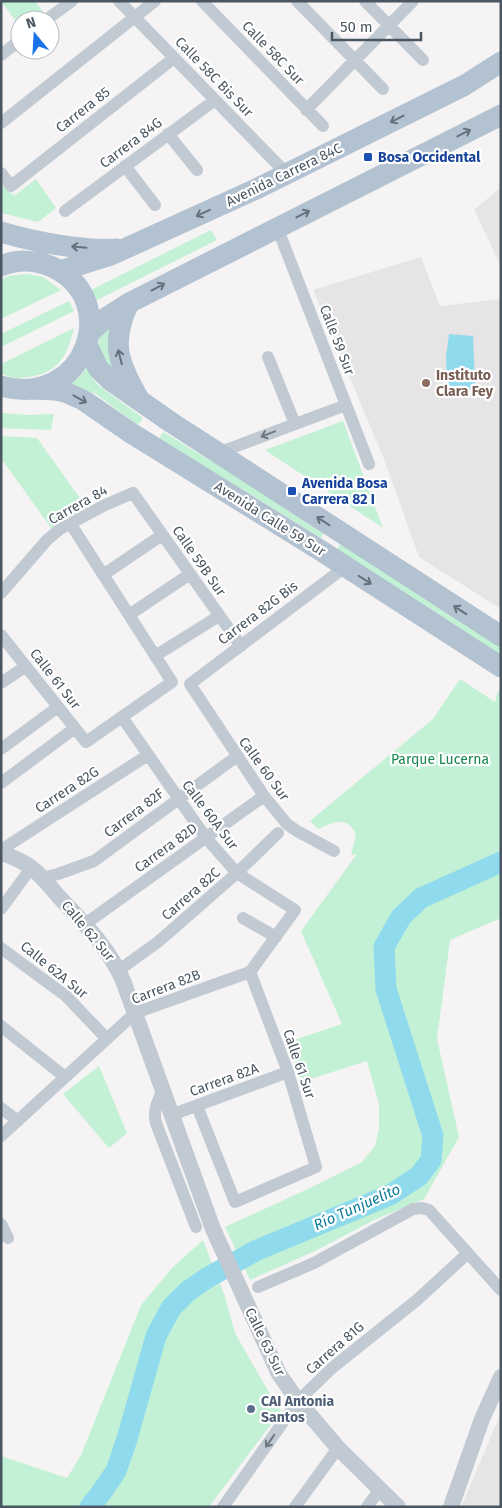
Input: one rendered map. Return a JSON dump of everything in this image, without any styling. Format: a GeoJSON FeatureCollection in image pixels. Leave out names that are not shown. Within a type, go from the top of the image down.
{"type":"FeatureCollection","features":[{"type":"Feature","properties":{"kind":"main road","name":"Avenida Carrera 84C"},"geometry":{"type":"LineString","coordinates":[[60,271],[99,260],[128,248],[287,174],[479,77],[501,62]]}},
{"type":"Feature","properties":{"kind":"main road"},"geometry":{"type":"LineString","coordinates":[[88,338],[107,317],[129,303],[501,115]]}},
{"type":"Feature","properties":{"kind":"main road"},"geometry":{"type":"LineString","coordinates":[[1,232],[61,245],[109,249],[128,248]]}},
{"type":"Feature","properties":{"kind":"main road"},"geometry":{"type":"LineString","coordinates":[[1,266],[15,262],[30,261],[46,264],[60,271],[73,283],[82,296],[88,312],[88,338],[81,357],[61,379],[48,386],[33,389]]}},
{"type":"Feature","properties":{"kind":"main road"},"geometry":{"type":"LineString","coordinates":[[129,303],[121,320],[118,333],[118,351],[127,377],[140,402]]}},
{"type":"Feature","properties":{"kind":"main road","name":"Avenida Calle 59 Sur"},"geometry":{"type":"LineString","coordinates":[[88,338],[96,364],[103,374],[140,402],[501,636]]}},
{"type":"Feature","properties":{"kind":"main road","name":"Avenida Calle 59 Sur"},"geometry":{"type":"LineString","coordinates":[[1,386],[22,390],[55,390],[83,400],[501,667]]}},
{"type":"Feature","properties":{"kind":"street"},"geometry":{"type":"LineString","coordinates":[[60,10],[72,1]]}},
{"type":"Feature","properties":{"kind":"street","name":"Calle 58C Bis Sur"},"geometry":{"type":"LineString","coordinates":[[119,1],[287,174]]}},
{"type":"Feature","properties":{"kind":"street"},"geometry":{"type":"LineString","coordinates":[[1,123],[155,1]]}},
{"type":"Feature","properties":{"kind":"street","name":"Calle 58C Sur"},"geometry":{"type":"LineString","coordinates":[[202,1],[323,126]]}},
{"type":"Feature","properties":{"kind":"street"},"geometry":{"type":"LineString","coordinates":[[297,1],[383,90]]}},
{"type":"Feature","properties":{"kind":"street"},"geometry":{"type":"LineString","coordinates":[[365,1],[423,60]]}},
{"type":"Feature","properties":{"kind":"street"},"geometry":{"type":"LineString","coordinates":[[306,110],[413,1]]}},
{"type":"Feature","properties":{"kind":"street","name":"Carrera 85"},"geometry":{"type":"LineString","coordinates":[[1,173],[11,186],[174,58]]}},
{"type":"Feature","properties":{"kind":"street","name":"Carrera 84G"},"geometry":{"type":"LineString","coordinates":[[65,211],[215,100]]}},
{"type":"Feature","properties":{"kind":"street"},"geometry":{"type":"LineString","coordinates":[[168,134],[197,170]]}},
{"type":"Feature","properties":{"kind":"street"},"geometry":{"type":"LineString","coordinates":[[125,166],[154,205]]}},
{"type":"Feature","properties":{"kind":"street","name":"Calle 59 Sur"},"geometry":{"type":"LineString","coordinates":[[277,227],[369,464]]}},
{"type":"Feature","properties":{"kind":"street"},"geometry":{"type":"LineString","coordinates":[[268,357],[295,424]]}},
{"type":"Feature","properties":{"kind":"street"},"geometry":{"type":"LineString","coordinates":[[218,453],[346,405]]}},
{"type":"Feature","properties":{"kind":"street","name":"Carrera 84"},"geometry":{"type":"LineString","coordinates":[[1,593],[47,540],[60,529],[105,505],[133,493]]}},
{"type":"Feature","properties":{"kind":"street","name":"Calle 59B Sur"},"geometry":{"type":"LineString","coordinates":[[133,493],[240,646]]}},
{"type":"Feature","properties":{"kind":"street"},"geometry":{"type":"LineString","coordinates":[[70,523],[172,682],[122,717]]}},
{"type":"Feature","properties":{"kind":"street"},"geometry":{"type":"LineString","coordinates":[[103,575],[162,535]]}},
{"type":"Feature","properties":{"kind":"street","name":"Carrera 82G Bis"},"geometry":{"type":"LineString","coordinates":[[190,684],[345,566]]}},
{"type":"Feature","properties":{"kind":"street"},"geometry":{"type":"LineString","coordinates":[[129,615],[190,574]]}},
{"type":"Feature","properties":{"kind":"street"},"geometry":{"type":"LineString","coordinates":[[155,656],[219,616]]}},
{"type":"Feature","properties":{"kind":"street","name":"Calle 61 Sur"},"geometry":{"type":"LineString","coordinates":[[1,635],[86,742],[122,717]]}},
{"type":"Feature","properties":{"kind":"street"},"geometry":{"type":"LineString","coordinates":[[1,684],[26,666]]}},
{"type":"Feature","properties":{"kind":"street","name":"Calle 60 Sur"},"geometry":{"type":"LineString","coordinates":[[190,684],[236,757],[287,824],[334,851]]}},
{"type":"Feature","properties":{"kind":"street"},"geometry":{"type":"LineString","coordinates":[[1,749],[58,707]]}},
{"type":"Feature","properties":{"kind":"street","name":"Calle 60A Sur"},"geometry":{"type":"LineString","coordinates":[[122,717],[206,838],[237,873],[295,910],[276,937]]}},
{"type":"Feature","properties":{"kind":"street"},"geometry":{"type":"LineString","coordinates":[[1,783],[75,728]]}},
{"type":"Feature","properties":{"kind":"street","name":"Carrera 82G"},"geometry":{"type":"LineString","coordinates":[[1,852],[148,755]]}},
{"type":"Feature","properties":{"kind":"street","name":"Carrera 82F"},"geometry":{"type":"LineString","coordinates":[[36,873],[58,874],[94,861],[236,757]]}},
{"type":"Feature","properties":{"kind":"street","name":"Carrera 82D"},"geometry":{"type":"LineString","coordinates":[[85,924],[264,796]]}},
{"type":"Feature","properties":{"kind":"street","name":"Carrera 82C"},"geometry":{"type":"LineString","coordinates":[[119,970],[158,942],[237,873],[278,834]]}},
{"type":"Feature","properties":{"kind":"street","name":"Calle 62 Sur"},"geometry":{"type":"LineString","coordinates":[[1,852],[16,859],[36,873],[85,924],[108,952],[119,970],[213,1229]]}},
{"type":"Feature","properties":{"kind":"street"},"geometry":{"type":"LineString","coordinates":[[1,909],[36,873]]}},
{"type":"Feature","properties":{"kind":"street"},"geometry":{"type":"LineString","coordinates":[[243,918],[276,937],[250,972]]}},
{"type":"Feature","properties":{"kind":"street","name":"Calle 62A Sur"},"geometry":{"type":"LineString","coordinates":[[1,948],[66,996],[107,1039]]}},
{"type":"Feature","properties":{"kind":"street","name":"Calle 61 Sur"},"geometry":{"type":"LineString","coordinates":[[197,1106],[235,1202],[316,1167],[288,1072],[250,972]]}},
{"type":"Feature","properties":{"kind":"street","name":"Carrera 82B"},"geometry":{"type":"LineString","coordinates":[[1,1136],[135,1013],[250,972]]}},
{"type":"Feature","properties":{"kind":"street"},"geometry":{"type":"LineString","coordinates":[[1,1026],[65,1078]]}},
{"type":"Feature","properties":{"kind":"street","name":"Carrera 82A"},"geometry":{"type":"LineString","coordinates":[[171,1115],[288,1072]]}},
{"type":"Feature","properties":{"kind":"street"},"geometry":{"type":"LineString","coordinates":[[162,1090],[154,1115],[196,1227]]}},
{"type":"Feature","properties":{"kind":"street"},"geometry":{"type":"LineString","coordinates":[[1,1108],[18,1121]]}},
{"type":"Feature","properties":{"kind":"street"},"geometry":{"type":"LineString","coordinates":[[258,1287],[314,1262],[414,1209],[422,1208],[429,1210],[501,1290]]}},
{"type":"Feature","properties":{"kind":"street"},"geometry":{"type":"LineString","coordinates":[[1,1224],[8,1238]]}},
{"type":"Feature","properties":{"kind":"street","name":"Calle 63 Sur"},"geometry":{"type":"LineString","coordinates":[[213,1229],[279,1374],[298,1401],[338,1448],[398,1507]]}},
{"type":"Feature","properties":{"kind":"street","name":"Carrera 81G"},"geometry":{"type":"LineString","coordinates":[[223,1507],[298,1401],[332,1368],[417,1300],[468,1254]]}},
{"type":"Feature","properties":{"kind":"street"},"geometry":{"type":"LineString","coordinates":[[451,1507],[482,1418],[500,1380]]}},
{"type":"Feature","properties":{"kind":"street"},"geometry":{"type":"LineString","coordinates":[[295,1507],[338,1448]]}},
{"type":"Feature","properties":{"kind":"street"},"geometry":{"type":"LineString","coordinates":[[440,1507],[469,1455]]}},
{"type":"Feature","properties":{"kind":"street"},"geometry":{"type":"LineString","coordinates":[[367,1507],[380,1489]]}},
{"type":"Feature","properties":{"kind":"shaded area"},"geometry":{"type":"Polygon","coordinates":[[[501,187],[501,266],[474,210],[501,187]]]}},
{"type":"Feature","properties":{"kind":"shaded area","name":"Instituto Clara Fey"},"geometry":{"type":"Polygon","coordinates":[[[421,257],[440,306],[501,299],[501,609],[419,557],[384,459],[313,290],[421,257]]]}},
{"type":"Feature","properties":{"kind":"shaded area"},"geometry":{"type":"Polygon","coordinates":[[[501,1413],[501,1507],[461,1507],[501,1413]]]}},
{"type":"Feature","properties":{"kind":"green space"},"geometry":{"type":"Polygon","coordinates":[[[1,1],[35,1],[42,10],[10,10],[10,13],[1,1]]]}},
{"type":"Feature","properties":{"kind":"green space"},"geometry":{"type":"Polygon","coordinates":[[[36,179],[56,208],[38,222],[1,213],[1,183],[14,196],[36,179]]]}},
{"type":"Feature","properties":{"kind":"green space"},"geometry":{"type":"Polygon","coordinates":[[[211,230],[217,240],[97,300],[91,290],[211,230]]]}},
{"type":"Feature","properties":{"kind":"green space"},"geometry":{"type":"Polygon","coordinates":[[[27,274],[43,277],[61,290],[1,319],[1,280],[8,276],[27,274]]]}},
{"type":"Feature","properties":{"kind":"green space"},"geometry":{"type":"Polygon","coordinates":[[[69,301],[74,311],[1,347],[1,334],[69,301]]]}},
{"type":"Feature","properties":{"kind":"green space"},"geometry":{"type":"Polygon","coordinates":[[[118,315],[112,373],[102,354],[98,332],[118,315]]]}},
{"type":"Feature","properties":{"kind":"green space"},"geometry":{"type":"Polygon","coordinates":[[[74,328],[65,355],[60,362],[47,372],[21,378],[1,373],[1,364],[74,328]]]}},
{"type":"Feature","properties":{"kind":"green space"},"geometry":{"type":"Polygon","coordinates":[[[88,366],[92,377],[98,385],[143,418],[138,425],[96,394],[70,384],[88,366]]]}},
{"type":"Feature","properties":{"kind":"green space"},"geometry":{"type":"Polygon","coordinates":[[[1,413],[54,414],[51,430],[1,428],[1,413]]]}},
{"type":"Feature","properties":{"kind":"green space"},"geometry":{"type":"Polygon","coordinates":[[[343,421],[383,528],[265,450],[343,421]]]}},
{"type":"Feature","properties":{"kind":"green space"},"geometry":{"type":"Polygon","coordinates":[[[163,432],[326,530],[321,538],[159,439],[163,432]]]}},
{"type":"Feature","properties":{"kind":"green space"},"geometry":{"type":"Polygon","coordinates":[[[1,436],[37,438],[87,508],[51,528],[1,458],[1,436]]]}},
{"type":"Feature","properties":{"kind":"green space"},"geometry":{"type":"Polygon","coordinates":[[[341,543],[501,646],[501,656],[336,551],[341,543]]]}},
{"type":"Feature","properties":{"kind":"green space","name":"Parque Lucerna"},"geometry":{"type":"Polygon","coordinates":[[[460,679],[495,702],[498,691],[501,693],[501,918],[450,940],[437,1039],[459,1137],[424,1199],[374,1220],[315,1251],[250,1280],[225,1227],[362,1162],[375,1146],[379,1128],[379,1104],[367,1061],[301,1082],[288,1042],[342,1024],[301,931],[357,854],[351,855],[356,834],[344,822],[334,822],[318,829],[310,821],[433,719],[460,679]]]}},
{"type":"Feature","properties":{"kind":"green space"},"geometry":{"type":"Polygon","coordinates":[[[99,1066],[127,1133],[109,1148],[63,1094],[99,1066]]]}},
{"type":"Feature","properties":{"kind":"green space"},"geometry":{"type":"Polygon","coordinates":[[[203,1240],[225,1297],[235,1333],[281,1411],[209,1507],[1,1507],[1,1456],[67,1478],[81,1455],[141,1305],[173,1267],[203,1240]]]}},
{"type":"Feature","properties":{"kind":"water"},"geometry":{"type":"Polygon","coordinates":[[[449,334],[473,336],[475,384],[466,394],[447,389],[446,357],[449,334]]]}},
{"type":"Feature","properties":{"kind":"waterway","name":"Río Tunjuelito"},"geometry":{"type":"LineString","coordinates":[[90,1507],[116,1471],[156,1336],[171,1308],[188,1291],[207,1278],[257,1250],[390,1195],[419,1176],[431,1160],[433,1136],[386,989],[384,947],[401,917],[421,898],[501,862]]}},
{"type":"Feature","properties":{"kind":"place","name":"Bosa Occidental"},"geometry":{"type":"Point","coordinates":[368,157]}},
{"type":"Feature","properties":{"kind":"place","name":"Instituto Clara Fey"},"geometry":{"type":"Point","coordinates":[426,383]}},
{"type":"Feature","properties":{"kind":"place","name":"Avenida Bosa Carrera 82 I"},"geometry":{"type":"Point","coordinates":[292,491]}},
{"type":"Feature","properties":{"kind":"place","name":"CAI Antonia Santos"},"geometry":{"type":"Point","coordinates":[251,1409]}}]}
